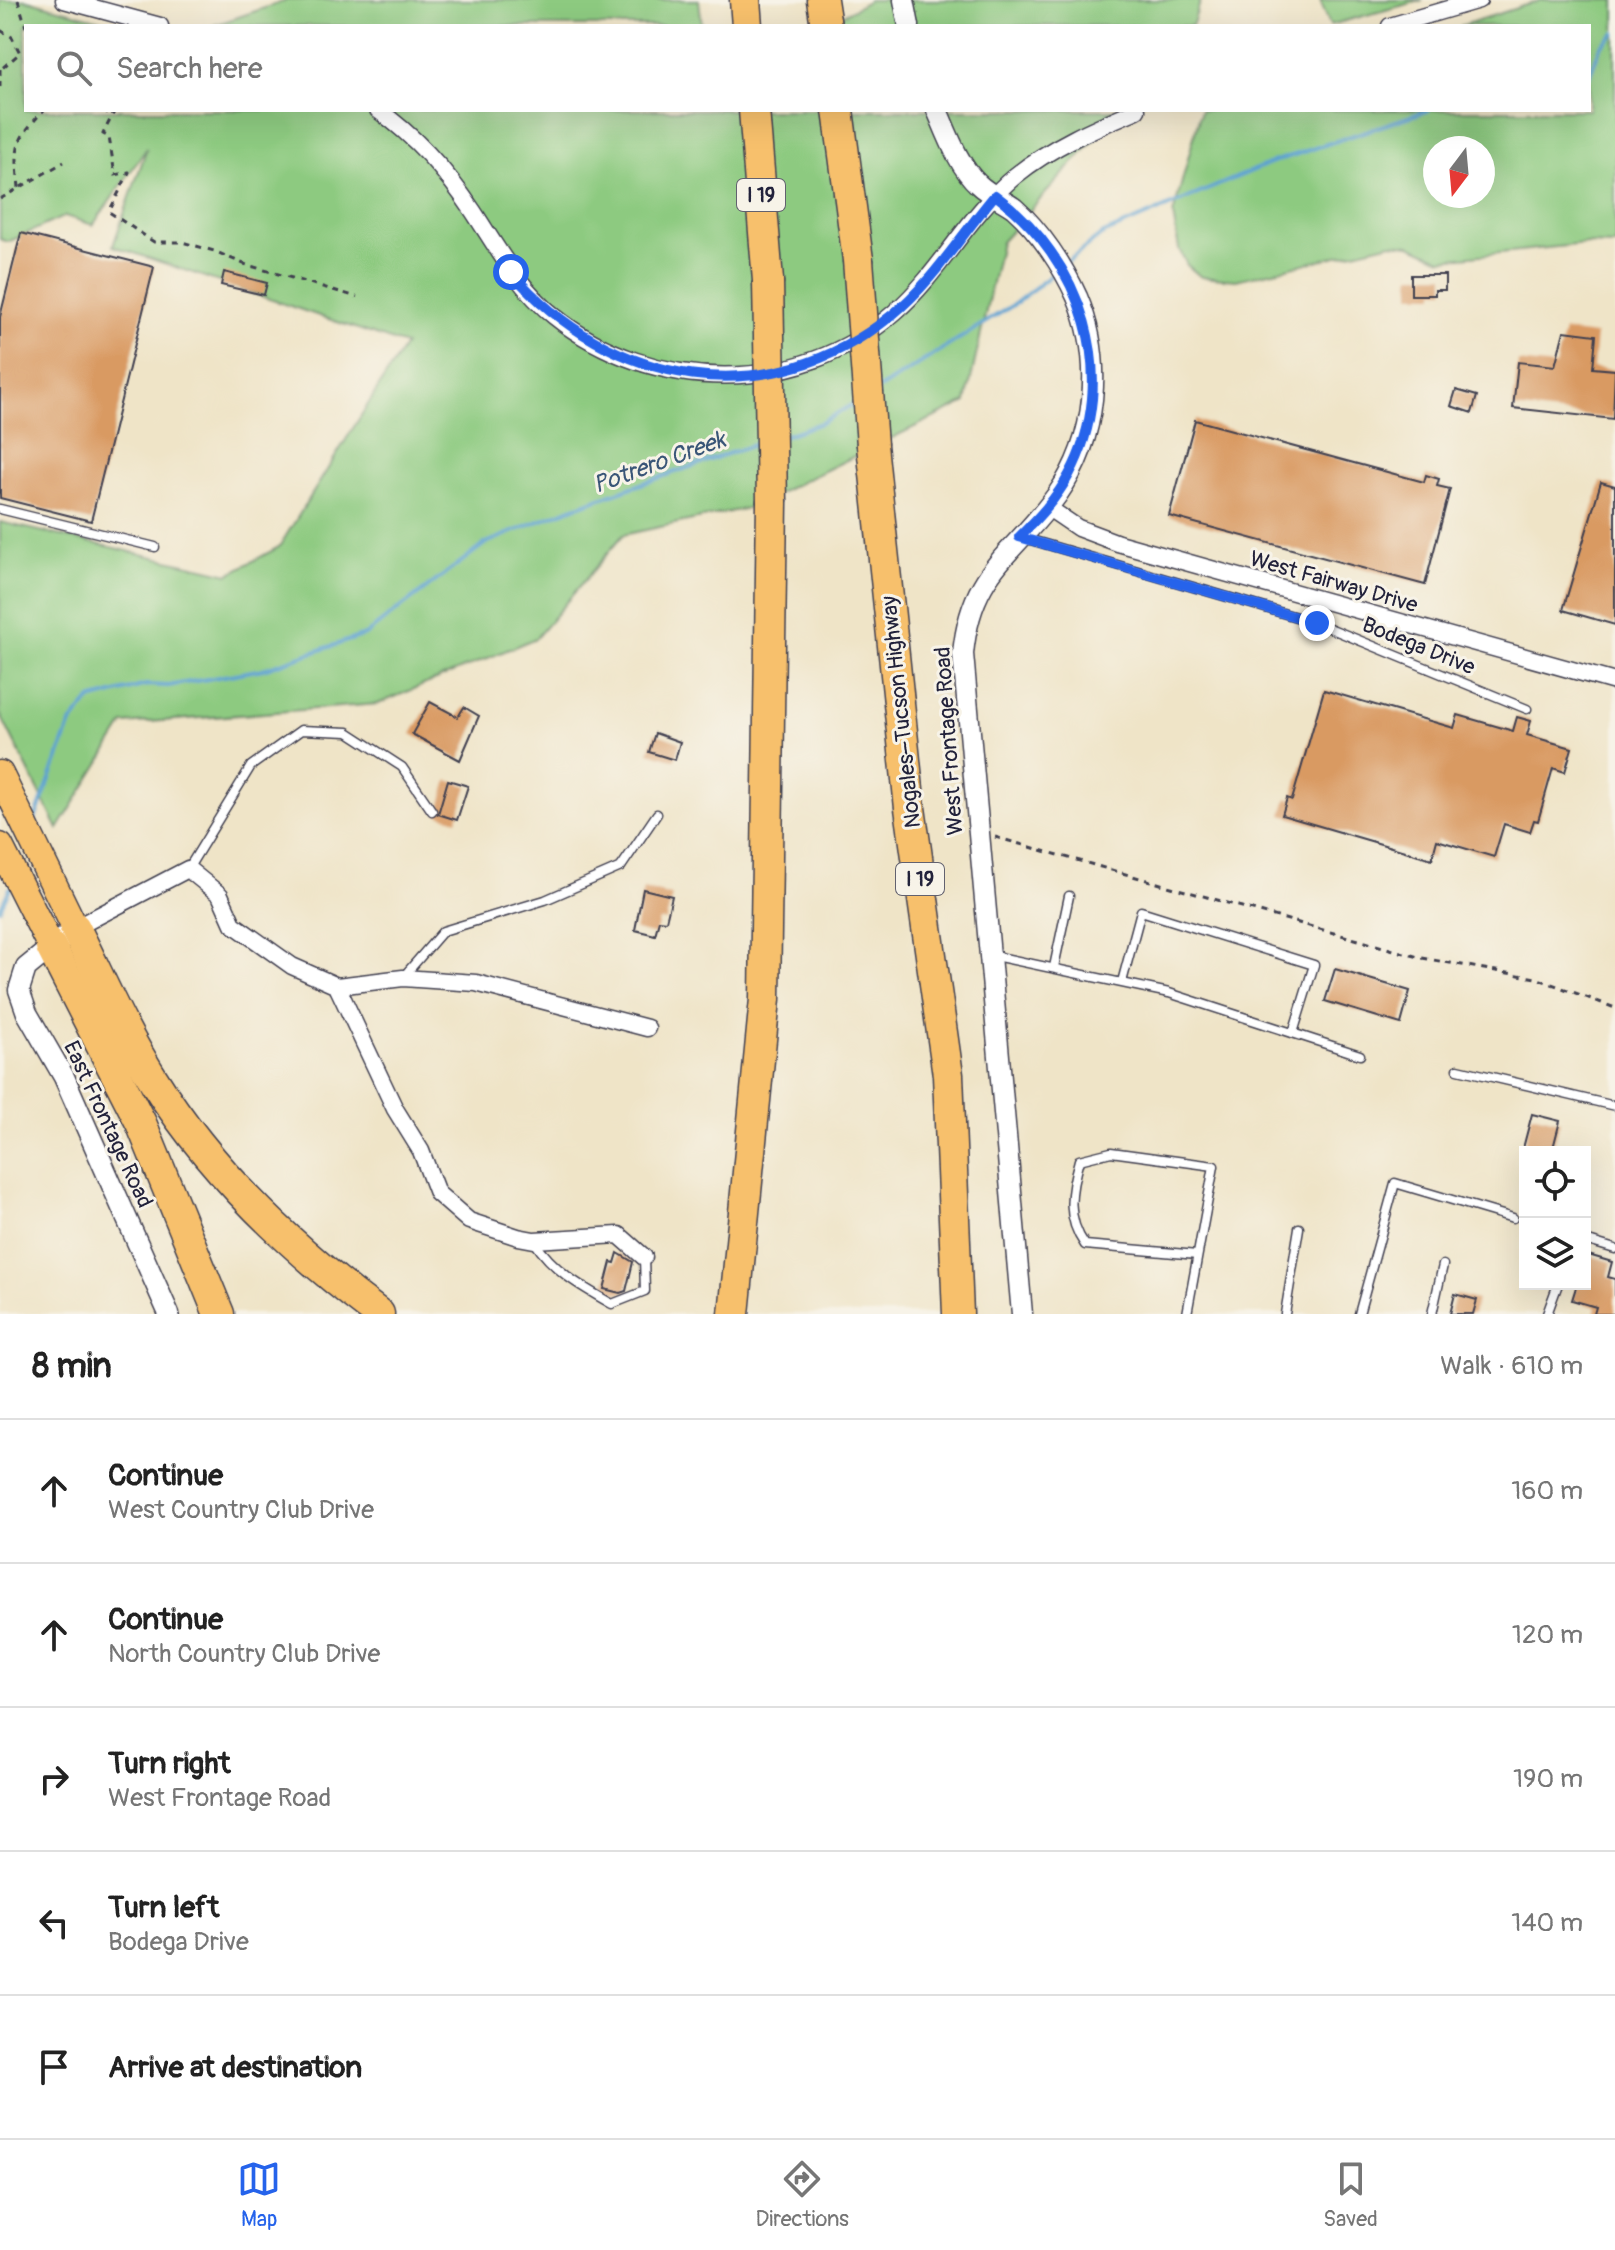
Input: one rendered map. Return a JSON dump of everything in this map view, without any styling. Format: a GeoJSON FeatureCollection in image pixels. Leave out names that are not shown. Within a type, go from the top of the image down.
{"type":"FeatureCollection","features":[{"type":"Feature","properties":{"kind":"highway"},"geometry":{"type":"LineString","coordinates":[[745,0],[747,24]]}},
{"type":"Feature","properties":{"kind":"highway"},"geometry":{"type":"LineString","coordinates":[[822,0],[826,24]]}},
{"type":"Feature","properties":{"kind":"highway","name":"I 19"},"geometry":{"type":"LineString","coordinates":[[734,1314],[765,999],[772,502],[768,281],[754,112]]}},
{"type":"Feature","properties":{"kind":"highway","name":"Nogales–Tucson Highway"},"geometry":{"type":"LineString","coordinates":[[838,112],[858,260],[872,445],[910,808],[948,1075],[958,1314]]}},
{"type":"Feature","properties":{"kind":"highway"},"geometry":{"type":"LineString","coordinates":[[75,928],[153,1079],[202,1146],[250,1202],[320,1269],[379,1314]]}},
{"type":"Feature","properties":{"kind":"highway"},"geometry":{"type":"LineString","coordinates":[[51,947],[141,1123],[219,1314]]}},
{"type":"Feature","properties":{"kind":"main road"},"geometry":{"type":"LineString","coordinates":[[3,780],[75,928]]}},
{"type":"Feature","properties":{"kind":"main road"},"geometry":{"type":"LineString","coordinates":[[0,846],[51,947]]}},
{"type":"Feature","properties":{"kind":"street"},"geometry":{"type":"LineString","coordinates":[[64,0],[153,24]]}},
{"type":"Feature","properties":{"kind":"street"},"geometry":{"type":"LineString","coordinates":[[904,0],[909,24]]}},
{"type":"Feature","properties":{"kind":"street"},"geometry":{"type":"LineString","coordinates":[[1397,24],[1479,0]]}},
{"type":"Feature","properties":{"kind":"street"},"geometry":{"type":"LineString","coordinates":[[380,112],[423,148],[449,178],[511,272],[531,295],[578,334],[633,361],[693,375],[754,376],[809,361],[857,340],[894,313],[995,195],[1038,158],[1065,142],[1132,112]]}},
{"type":"Feature","properties":{"kind":"street","name":"West Frontage Road"},"geometry":{"type":"LineString","coordinates":[[938,112],[977,184],[1016,210],[1036,233],[1075,293],[1090,341],[1091,410],[1079,454],[1047,507],[985,579],[965,634],[964,673],[1022,1314]]}},
{"type":"Feature","properties":{"kind":"street","name":"West Fairway Drive"},"geometry":{"type":"LineString","coordinates":[[1047,507],[1078,528],[1118,543],[1615,682]]}},
{"type":"Feature","properties":{"kind":"street"},"geometry":{"type":"LineString","coordinates":[[75,928],[188,869],[220,895],[233,924],[292,966],[337,986],[403,978],[476,983],[647,1028]]}},
{"type":"Feature","properties":{"kind":"street","name":"East Frontage Road"},"geometry":{"type":"LineString","coordinates":[[75,928],[26,968],[19,990],[27,1013],[64,1077],[169,1314]]}},
{"type":"Feature","properties":{"kind":"street"},"geometry":{"type":"LineString","coordinates":[[337,986],[395,1109],[421,1151],[437,1193],[469,1221],[534,1240],[619,1235],[644,1257]]}},
{"type":"Feature","properties":{"kind":"lane"},"geometry":{"type":"LineString","coordinates":[[0,509],[155,547]]}},
{"type":"Feature","properties":{"kind":"lane","name":"Bodega Drive"},"geometry":{"type":"LineString","coordinates":[[1019,537],[1317,623],[1527,709]]}},
{"type":"Feature","properties":{"kind":"lane"},"geometry":{"type":"LineString","coordinates":[[188,869],[251,766],[301,730],[348,732],[402,767],[432,811]]}},
{"type":"Feature","properties":{"kind":"lane"},"geometry":{"type":"LineString","coordinates":[[403,978],[443,931],[545,900],[621,867],[657,814]]}},
{"type":"Feature","properties":{"kind":"lane"},"geometry":{"type":"LineString","coordinates":[[1054,967],[1069,896]]}},
{"type":"Feature","properties":{"kind":"lane"},"geometry":{"type":"LineString","coordinates":[[1122,982],[1141,911],[1314,965],[1293,1033]]}},
{"type":"Feature","properties":{"kind":"lane"},"geometry":{"type":"LineString","coordinates":[[990,955],[1169,993],[1360,1055]]}},
{"type":"Feature","properties":{"kind":"lane"},"geometry":{"type":"LineString","coordinates":[[1458,1069],[1615,1106]]}},
{"type":"Feature","properties":{"kind":"lane"},"geometry":{"type":"LineString","coordinates":[[1187,1314],[1214,1166],[1111,1152],[1079,1160],[1074,1179],[1072,1226],[1085,1245],[1197,1255]]}},
{"type":"Feature","properties":{"kind":"lane"},"geometry":{"type":"LineString","coordinates":[[1359,1314],[1395,1183],[1513,1218]]}},
{"type":"Feature","properties":{"kind":"lane"},"geometry":{"type":"LineString","coordinates":[[1285,1314],[1299,1228]]}},
{"type":"Feature","properties":{"kind":"lane"},"geometry":{"type":"LineString","coordinates":[[534,1240],[544,1256],[565,1276],[612,1304],[645,1291],[644,1257]]}},
{"type":"Feature","properties":{"kind":"lane"},"geometry":{"type":"LineString","coordinates":[[1591,1242],[1615,1249]]}},
{"type":"Feature","properties":{"kind":"lane"},"geometry":{"type":"LineString","coordinates":[[1432,1314],[1443,1265]]}},
{"type":"Feature","properties":{"kind":"lane"},"geometry":{"type":"LineString","coordinates":[[1547,1314],[1556,1290]]}},
{"type":"Feature","properties":{"kind":"path"},"geometry":{"type":"LineString","coordinates":[[18,0],[25,24]]}},
{"type":"Feature","properties":{"kind":"path"},"geometry":{"type":"LineString","coordinates":[[0,30],[12,37],[20,53],[0,68],[0,87]]}},
{"type":"Feature","properties":{"kind":"path"},"geometry":{"type":"LineString","coordinates":[[19,188],[16,156],[20,136],[42,112]]}},
{"type":"Feature","properties":{"kind":"path"},"geometry":{"type":"LineString","coordinates":[[106,112],[112,116]]}},
{"type":"Feature","properties":{"kind":"path"},"geometry":{"type":"LineString","coordinates":[[114,112],[103,134],[109,137],[113,149],[115,175],[129,172],[109,212],[154,242],[182,242],[357,297]]}},
{"type":"Feature","properties":{"kind":"path"},"geometry":{"type":"LineString","coordinates":[[0,199],[64,162]]}},
{"type":"Feature","properties":{"kind":"path"},"geometry":{"type":"LineString","coordinates":[[978,833],[1422,958],[1536,978],[1615,1008]]}},
{"type":"Feature","properties":{"kind":"green space"},"geometry":{"type":"Polygon","coordinates":[[[0,0],[27,0],[114,24],[24,24],[24,112],[1120,112],[1001,242],[966,402],[748,508],[623,535],[536,638],[378,704],[124,724],[58,829],[0,714],[0,522],[229,574],[279,547],[405,345],[113,246],[147,148],[93,225],[65,216],[8,242],[0,239],[0,0]]]}},
{"type":"Feature","properties":{"kind":"green space"},"geometry":{"type":"Polygon","coordinates":[[[288,0],[699,0],[702,24],[218,24],[288,0]]]}},
{"type":"Feature","properties":{"kind":"green space"},"geometry":{"type":"Polygon","coordinates":[[[869,0],[1201,0],[1193,24],[827,24],[869,0]]]}},
{"type":"Feature","properties":{"kind":"green space"},"geometry":{"type":"Polygon","coordinates":[[[1320,0],[1423,0],[1334,24],[1330,24],[1320,0]]]}},
{"type":"Feature","properties":{"kind":"green space"},"geometry":{"type":"Polygon","coordinates":[[[1542,0],[1615,0],[1615,245],[1585,244],[1442,259],[1410,245],[1392,243],[1236,280],[1201,277],[1187,265],[1179,249],[1173,215],[1200,112],[1591,112],[1591,24],[1466,24],[1542,0]]]}},
{"type":"Feature","properties":{"kind":"building"},"geometry":{"type":"Polygon","coordinates":[[[21,233],[154,267],[91,521],[0,498],[0,317],[21,233]]]}},
{"type":"Feature","properties":{"kind":"building"},"geometry":{"type":"Polygon","coordinates":[[[224,272],[267,283],[264,295],[221,285],[224,272]]]}},
{"type":"Feature","properties":{"kind":"building"},"geometry":{"type":"Polygon","coordinates":[[[1411,275],[1445,275],[1445,290],[1435,290],[1435,295],[1411,295],[1411,275]]]}},
{"type":"Feature","properties":{"kind":"building"},"geometry":{"type":"Polygon","coordinates":[[[1564,331],[1596,335],[1593,368],[1615,370],[1613,419],[1513,408],[1518,362],[1555,366],[1564,331]]]}},
{"type":"Feature","properties":{"kind":"building"},"geometry":{"type":"Polygon","coordinates":[[[1456,390],[1477,396],[1472,413],[1451,406],[1456,390]]]}},
{"type":"Feature","properties":{"kind":"building"},"geometry":{"type":"Polygon","coordinates":[[[1195,420],[1424,482],[1426,475],[1439,479],[1437,486],[1450,489],[1425,585],[1169,516],[1195,420]]]}},
{"type":"Feature","properties":{"kind":"building"},"geometry":{"type":"Polygon","coordinates":[[[1601,482],[1615,486],[1615,625],[1563,610],[1601,482]]]}},
{"type":"Feature","properties":{"kind":"building"},"geometry":{"type":"Polygon","coordinates":[[[1324,690],[1454,728],[1458,715],[1513,731],[1517,717],[1531,721],[1527,735],[1572,748],[1565,772],[1553,768],[1538,821],[1534,820],[1530,832],[1504,824],[1494,857],[1437,840],[1432,859],[1282,815],[1287,798],[1292,800],[1324,690]]]}},
{"type":"Feature","properties":{"kind":"building"},"geometry":{"type":"Polygon","coordinates":[[[430,702],[458,717],[464,707],[479,716],[460,760],[412,734],[430,702]]]}},
{"type":"Feature","properties":{"kind":"building"},"geometry":{"type":"Polygon","coordinates":[[[655,733],[680,742],[675,760],[649,752],[655,733]]]}},
{"type":"Feature","properties":{"kind":"building"},"geometry":{"type":"Polygon","coordinates":[[[448,780],[468,786],[457,820],[438,814],[448,780]]]}},
{"type":"Feature","properties":{"kind":"building"},"geometry":{"type":"Polygon","coordinates":[[[643,889],[672,896],[666,921],[659,920],[655,935],[635,930],[643,889]]]}},
{"type":"Feature","properties":{"kind":"building"},"geometry":{"type":"Polygon","coordinates":[[[1335,969],[1410,991],[1401,1024],[1325,1001],[1335,969]]]}},
{"type":"Feature","properties":{"kind":"building"},"geometry":{"type":"Polygon","coordinates":[[[1532,1114],[1560,1121],[1554,1146],[1524,1146],[1532,1114]]]}},
{"type":"Feature","properties":{"kind":"building"},"geometry":{"type":"Polygon","coordinates":[[[618,1253],[633,1262],[626,1291],[620,1293],[604,1289],[611,1262],[615,1263],[618,1253]]]}},
{"type":"Feature","properties":{"kind":"building"},"geometry":{"type":"Polygon","coordinates":[[[1591,1256],[1612,1262],[1608,1277],[1615,1279],[1615,1314],[1594,1314],[1596,1307],[1572,1300],[1575,1290],[1591,1290],[1591,1256]]]}},
{"type":"Feature","properties":{"kind":"building"},"geometry":{"type":"Polygon","coordinates":[[[1455,1294],[1477,1300],[1473,1314],[1450,1314],[1455,1294]]]}},
{"type":"Feature","properties":{"kind":"waterway","name":"Potrero Creek"},"geometry":{"type":"LineString","coordinates":[[1591,71],[1601,46],[1615,33]]}},
{"type":"Feature","properties":{"kind":"waterway","name":"Potrero Creek"},"geometry":{"type":"LineString","coordinates":[[1065,264],[1101,235],[1273,162],[1423,112]]}},
{"type":"Feature","properties":{"kind":"waterway","name":"Potrero Creek"},"geometry":{"type":"LineString","coordinates":[[879,389],[1013,305],[1055,272]]}},
{"type":"Feature","properties":{"kind":"waterway","name":"Potrero Creek"},"geometry":{"type":"LineString","coordinates":[[783,436],[821,423],[858,401]]}},
{"type":"Feature","properties":{"kind":"waterway","name":"Potrero Creek"},"geometry":{"type":"LineString","coordinates":[[35,819],[71,723],[90,700],[146,685],[168,686],[263,669],[365,635],[486,543],[569,509],[759,443]]}},
{"type":"Feature","properties":{"kind":"waterway","name":"Potrero Creek"},"geometry":{"type":"LineString","coordinates":[[0,909],[10,888]]}},
{"type":"Feature","properties":{"kind":"route"},"geometry":{"type":"LineString","coordinates":[[511,272],[531,295],[578,334],[633,361],[693,375],[754,376],[809,361],[857,340],[876,327],[911,298],[995,195],[1016,210],[1052,253],[1067,277],[1085,319],[1093,364],[1091,410],[1079,454],[1057,495],[1019,537],[1317,623]]}}]}
